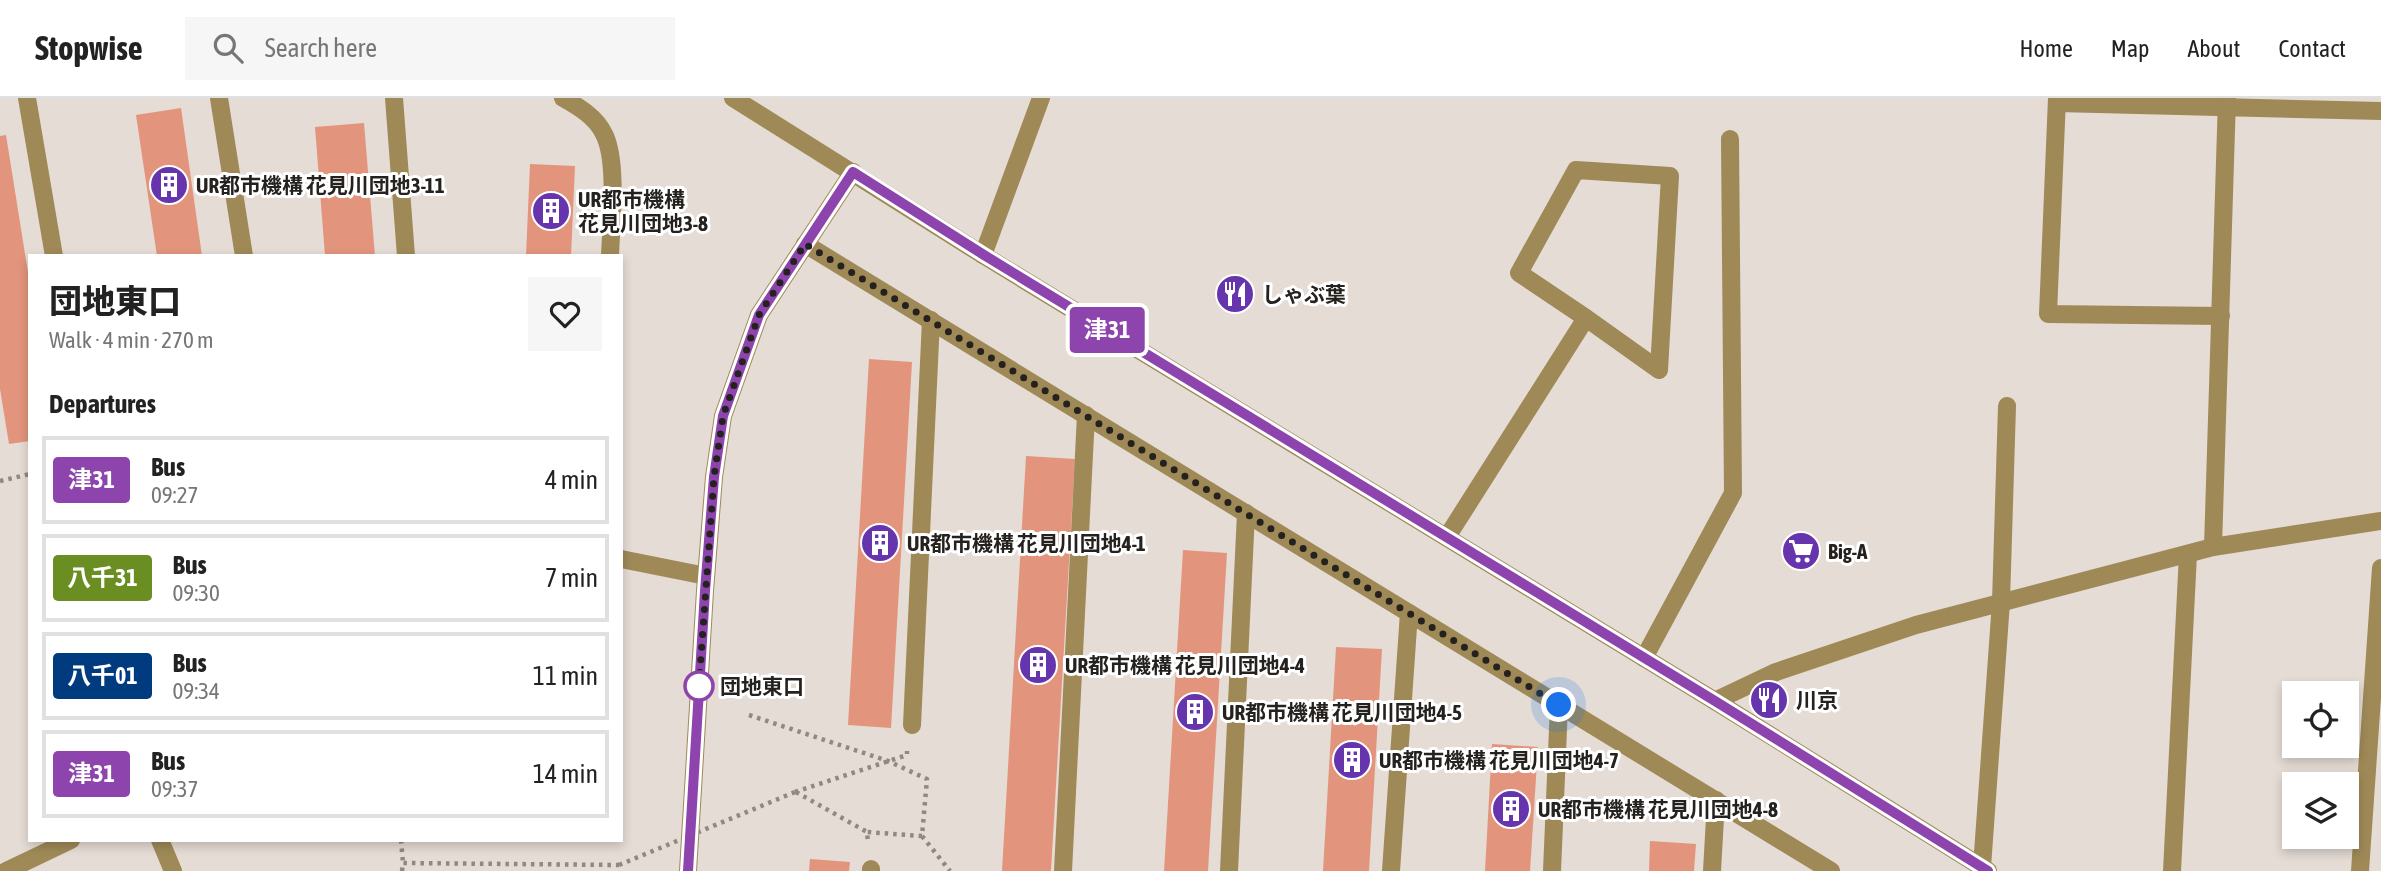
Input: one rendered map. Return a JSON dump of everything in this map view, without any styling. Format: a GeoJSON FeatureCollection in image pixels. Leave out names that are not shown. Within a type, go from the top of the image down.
{"type":"FeatureCollection","features":[{"type":"Feature","properties":{"kind":"street"},"geometry":{"type":"LineString","coordinates":[[27,98],[54,254]]}},
{"type":"Feature","properties":{"kind":"street"},"geometry":{"type":"LineString","coordinates":[[219,98],[244,254]]}},
{"type":"Feature","properties":{"kind":"street"},"geometry":{"type":"LineString","coordinates":[[394,98],[406,254]]}},
{"type":"Feature","properties":{"kind":"street"},"geometry":{"type":"LineString","coordinates":[[564,98],[581,108],[597,123],[605,135],[612,156],[610,254]]}},
{"type":"Feature","properties":{"kind":"street"},"geometry":{"type":"LineString","coordinates":[[733,98],[1985,869],[2001,602],[2007,406]]}},
{"type":"Feature","properties":{"kind":"street"},"geometry":{"type":"LineString","coordinates":[[984,255],[1041,98]]}},
{"type":"Feature","properties":{"kind":"street"},"geometry":{"type":"LineString","coordinates":[[2221,316],[2048,314],[2057,101],[2227,102],[2381,111]]}},
{"type":"Feature","properties":{"kind":"street"},"geometry":{"type":"LineString","coordinates":[[2213,547],[2227,102]]}},
{"type":"Feature","properties":{"kind":"street"},"geometry":{"type":"LineString","coordinates":[[1644,658],[1733,493],[1730,139]]}},
{"type":"Feature","properties":{"kind":"street"},"geometry":{"type":"LineString","coordinates":[[1576,170],[1670,176],[1659,370],[1586,318],[1519,274],[1576,170]]}},
{"type":"Feature","properties":{"kind":"street"},"geometry":{"type":"LineString","coordinates":[[688,871],[706,576],[714,477],[723,416],[759,315],[853,172]]}},
{"type":"Feature","properties":{"kind":"street"},"geometry":{"type":"LineString","coordinates":[[805,244],[1831,871]]}},
{"type":"Feature","properties":{"kind":"street"},"geometry":{"type":"LineString","coordinates":[[1447,537],[1586,318]]}},
{"type":"Feature","properties":{"kind":"street"},"geometry":{"type":"LineString","coordinates":[[912,725],[931,320]]}},
{"type":"Feature","properties":{"kind":"street"},"geometry":{"type":"LineString","coordinates":[[1063,871],[1086,415]]}},
{"type":"Feature","properties":{"kind":"street"},"geometry":{"type":"LineString","coordinates":[[1229,871],[1246,513]]}},
{"type":"Feature","properties":{"kind":"street"},"geometry":{"type":"LineString","coordinates":[[1715,701],[1776,672],[1916,625],[2001,602],[2213,547],[2381,521]]}},
{"type":"Feature","properties":{"kind":"street"},"geometry":{"type":"LineString","coordinates":[[2172,871],[2188,554]]}},
{"type":"Feature","properties":{"kind":"street"},"geometry":{"type":"LineString","coordinates":[[623,559],[706,576]]}},
{"type":"Feature","properties":{"kind":"street"},"geometry":{"type":"LineString","coordinates":[[2360,871],[2373,814],[2381,568]]}},
{"type":"Feature","properties":{"kind":"street"},"geometry":{"type":"LineString","coordinates":[[1391,871],[1409,613]]}},
{"type":"Feature","properties":{"kind":"street"},"geometry":{"type":"LineString","coordinates":[[1552,871],[1559,705]]}},
{"type":"Feature","properties":{"kind":"street"},"geometry":{"type":"LineString","coordinates":[[1712,871],[1716,800]]}},
{"type":"Feature","properties":{"kind":"street"},"geometry":{"type":"LineString","coordinates":[[6,871],[67,842]]}},
{"type":"Feature","properties":{"kind":"street"},"geometry":{"type":"LineString","coordinates":[[161,842],[173,871]]}},
{"type":"Feature","properties":{"kind":"path"},"geometry":{"type":"LineString","coordinates":[[0,481],[28,474]]}},
{"type":"Feature","properties":{"kind":"path"},"geometry":{"type":"LineString","coordinates":[[749,715],[888,761],[927,779],[922,836],[950,871]]}},
{"type":"Feature","properties":{"kind":"path"},"geometry":{"type":"LineString","coordinates":[[403,863],[619,865],[795,792],[907,755],[912,725]]}},
{"type":"Feature","properties":{"kind":"path"},"geometry":{"type":"LineString","coordinates":[[795,792],[867,832],[922,836]]}},
{"type":"Feature","properties":{"kind":"path"},"geometry":{"type":"LineString","coordinates":[[867,832],[871,870]]}},
{"type":"Feature","properties":{"kind":"path"},"geometry":{"type":"LineString","coordinates":[[401,842],[402,871]]}},
{"type":"Feature","properties":{"kind":"building","name":"UR都市機構 花見川団地3-11"},"geometry":{"type":"Polygon","coordinates":[[[181,108],[202,254],[157,254],[136,115],[181,108]]]}},
{"type":"Feature","properties":{"kind":"building"},"geometry":{"type":"Polygon","coordinates":[[[364,123],[375,254],[325,254],[315,127],[364,123]]]}},
{"type":"Feature","properties":{"kind":"building"},"geometry":{"type":"Polygon","coordinates":[[[6,135],[28,272],[28,441],[9,444],[0,389],[0,136],[6,135]]]}},
{"type":"Feature","properties":{"kind":"building","name":"UR都市機構 花見川団地3-8"},"geometry":{"type":"Polygon","coordinates":[[[530,164],[575,166],[571,254],[526,254],[530,164]]]}},
{"type":"Feature","properties":{"kind":"building","name":"UR都市機構 花見川団地4-1"},"geometry":{"type":"Polygon","coordinates":[[[869,359],[912,362],[891,728],[848,725],[869,359]]]}},
{"type":"Feature","properties":{"kind":"building","name":"UR都市機構 花見川団地4-4"},"geometry":{"type":"Polygon","coordinates":[[[1026,456],[1075,459],[1051,871],[1002,871],[1026,456]]]}},
{"type":"Feature","properties":{"kind":"building","name":"UR都市機構 花見川団地4-5"},"geometry":{"type":"Polygon","coordinates":[[[1183,550],[1227,553],[1208,871],[1164,871],[1183,550]]]}},
{"type":"Feature","properties":{"kind":"building","name":"UR都市機構 花見川団地4-7"},"geometry":{"type":"Polygon","coordinates":[[[1336,647],[1382,649],[1369,871],[1323,871],[1336,647]]]}},
{"type":"Feature","properties":{"kind":"building","name":"UR都市機構 花見川団地4-8"},"geometry":{"type":"Polygon","coordinates":[[[1492,744],[1538,747],[1530,871],[1485,871],[1492,744]]]}},
{"type":"Feature","properties":{"kind":"building"},"geometry":{"type":"Polygon","coordinates":[[[1650,841],[1696,844],[1694,871],[1649,871],[1650,841]]]}},
{"type":"Feature","properties":{"kind":"building"},"geometry":{"type":"Polygon","coordinates":[[[810,859],[850,862],[849,871],[809,871],[810,859]]]}},
{"type":"Feature","properties":{"kind":"bus line","name":"津31"},"geometry":{"type":"LineString","coordinates":[[688,871],[705,591],[714,477],[723,416],[759,315],[853,172],[1988,871]]}},
{"type":"Feature","properties":{"kind":"place","name":"UR都市機構 花見川団地3-11"},"geometry":{"type":"Point","coordinates":[169,185]}},
{"type":"Feature","properties":{"kind":"place","name":"UR都市機構 花見川団地3-8"},"geometry":{"type":"Point","coordinates":[551,211]}},
{"type":"Feature","properties":{"kind":"place","name":"しゃぶ葉"},"geometry":{"type":"Point","coordinates":[1235,294]}},
{"type":"Feature","properties":{"kind":"place","name":"UR都市機構 花見川団地4-1"},"geometry":{"type":"Point","coordinates":[880,543]}},
{"type":"Feature","properties":{"kind":"place","name":"Big-A"},"geometry":{"type":"Point","coordinates":[1801,551]}},
{"type":"Feature","properties":{"kind":"place","name":"UR都市機構 花見川団地4-4"},"geometry":{"type":"Point","coordinates":[1038,665]}},
{"type":"Feature","properties":{"kind":"place","name":"団地東口"},"geometry":{"type":"Point","coordinates":[699,686]}},
{"type":"Feature","properties":{"kind":"place","name":"川京"},"geometry":{"type":"Point","coordinates":[1769,700]}},
{"type":"Feature","properties":{"kind":"place","name":"UR都市機構 花見川団地4-5"},"geometry":{"type":"Point","coordinates":[1195,712]}},
{"type":"Feature","properties":{"kind":"place","name":"UR都市機構 花見川団地4-7"},"geometry":{"type":"Point","coordinates":[1352,760]}},
{"type":"Feature","properties":{"kind":"place","name":"UR都市機構 花見川団地4-8"},"geometry":{"type":"Point","coordinates":[1511,809]}},
{"type":"Feature","properties":{"kind":"route"},"geometry":{"type":"LineString","coordinates":[[699,686],[698,698],[714,477],[723,416],[759,315],[805,244],[1559,705]]}}]}
